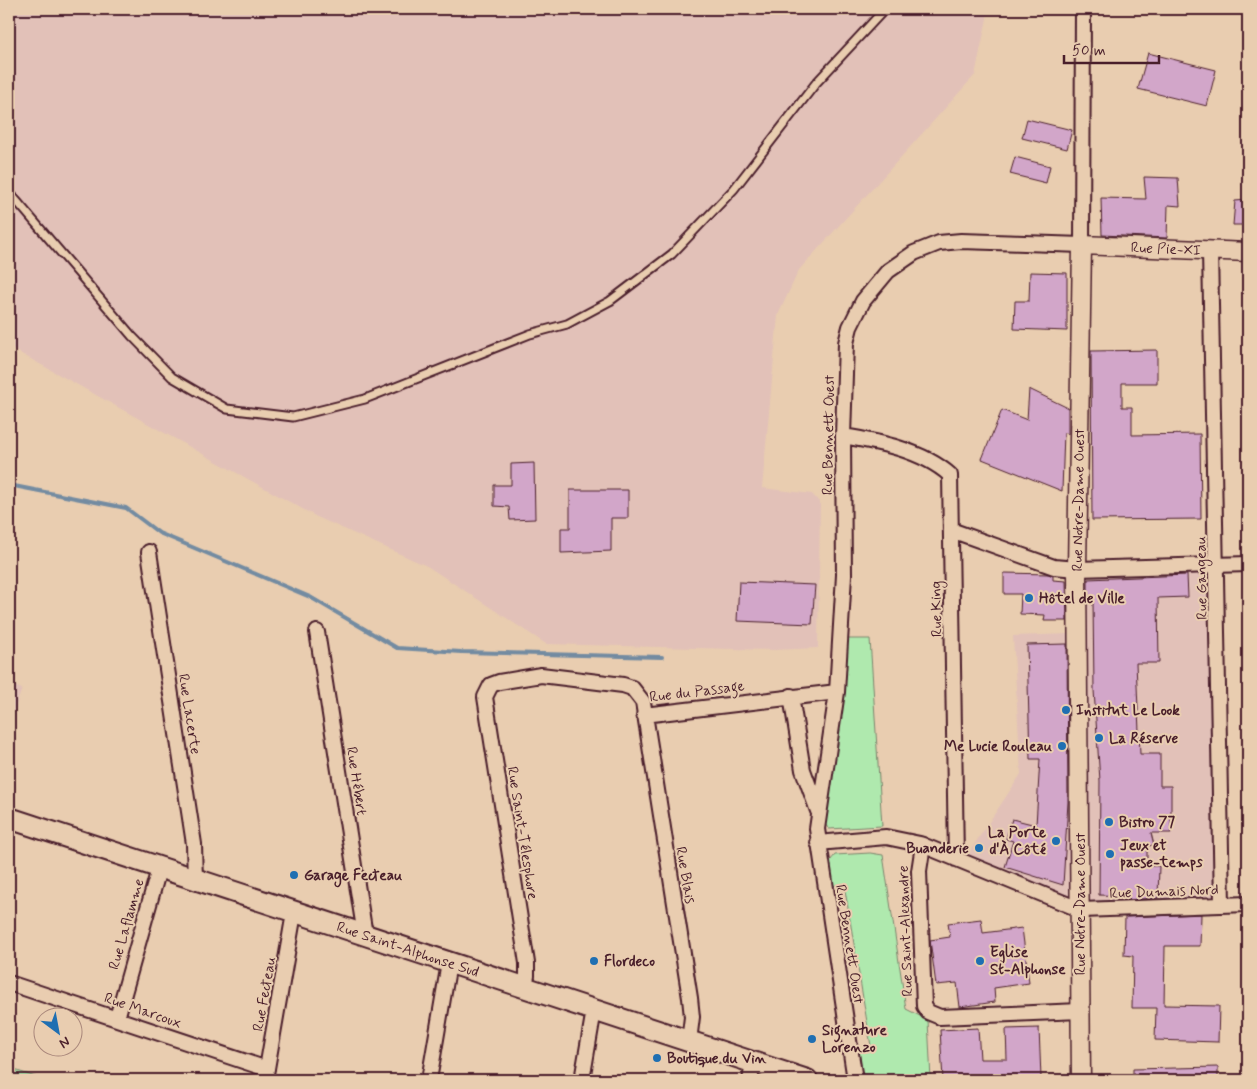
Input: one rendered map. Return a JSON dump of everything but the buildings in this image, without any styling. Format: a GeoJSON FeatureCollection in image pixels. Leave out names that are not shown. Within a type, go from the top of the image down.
{"type":"FeatureCollection","features":[{"type":"Feature","properties":{"kind":"main road","name":"Rue Saint-Alphonse Sud"},"geometry":{"type":"LineString","coordinates":[[9,820],[689,1041],[752,1072],[807,1080]]}},
{"type":"Feature","properties":{"kind":"street","name":"Rue Notre-Dame Ouest"},"geometry":{"type":"LineString","coordinates":[[1081,1080],[1077,569],[1082,245],[1083,9]]}},
{"type":"Feature","properties":{"kind":"street","name":"Rue Bennett Ouest"},"geometry":{"type":"LineString","coordinates":[[855,1080],[818,843],[818,812],[836,692],[844,575],[843,436],[846,343],[850,327],[863,301],[888,271],[914,253],[939,243],[962,241],[1082,245]]}},
{"type":"Feature","properties":{"kind":"street","name":"Rue Pie-XI"},"geometry":{"type":"LineString","coordinates":[[1082,245],[1248,252]]}},
{"type":"Feature","properties":{"kind":"street","name":"Rue Gangeau"},"geometry":{"type":"LineString","coordinates":[[1210,250],[1222,905]]}},
{"type":"Feature","properties":{"kind":"street","name":"Rue King"},"geometry":{"type":"LineString","coordinates":[[843,436],[896,446],[944,469],[950,475],[956,859]]}},
{"type":"Feature","properties":{"kind":"street"},"geometry":{"type":"LineString","coordinates":[[951,530],[1054,567],[1077,569],[1248,564]]}},
{"type":"Feature","properties":{"kind":"street","name":"Rue Lacerte"},"geometry":{"type":"LineString","coordinates":[[149,552],[194,844],[195,881]]}},
{"type":"Feature","properties":{"kind":"street","name":"Rue Hébert"},"geometry":{"type":"LineString","coordinates":[[317,632],[365,935]]}},
{"type":"Feature","properties":{"kind":"street","name":"Rue du Passage"},"geometry":{"type":"LineString","coordinates":[[491,685],[541,675],[623,685],[638,694],[643,702],[644,714],[836,692]]}},
{"type":"Feature","properties":{"kind":"street","name":"Rue Saint-Télesphore"},"geometry":{"type":"LineString","coordinates":[[491,685],[485,697],[527,963],[524,988]]}},
{"type":"Feature","properties":{"kind":"street","name":"Rue Bennett Ouest"},"geometry":{"type":"LineString","coordinates":[[791,696],[803,770],[818,812]]}},
{"type":"Feature","properties":{"kind":"street","name":"Rue Blais"},"geometry":{"type":"LineString","coordinates":[[644,714],[690,998],[692,1017],[689,1041]]}},
{"type":"Feature","properties":{"kind":"street"},"geometry":{"type":"LineString","coordinates":[[818,843],[886,837],[923,845],[1081,910]]}},
{"type":"Feature","properties":{"kind":"street","name":"Rue Saint-Alexandre"},"geometry":{"type":"LineString","coordinates":[[923,845],[918,871],[924,1006],[928,1012],[940,1017],[1080,1011]]}},
{"type":"Feature","properties":{"kind":"street","name":"Rue Laflamme"},"geometry":{"type":"LineString","coordinates":[[117,1018],[159,869]]}},
{"type":"Feature","properties":{"kind":"street","name":"Rue Dumais Nord"},"geometry":{"type":"LineString","coordinates":[[1081,910],[1248,904]]}},
{"type":"Feature","properties":{"kind":"street","name":"Rue Fecteau"},"geometry":{"type":"LineString","coordinates":[[266,1075],[294,913]]}},
{"type":"Feature","properties":{"kind":"street"},"geometry":{"type":"LineString","coordinates":[[428,1080],[449,963]]}},
{"type":"Feature","properties":{"kind":"street","name":"Rue Marcoux"},"geometry":{"type":"LineString","coordinates":[[9,983],[117,1018],[266,1075]]}},
{"type":"Feature","properties":{"kind":"street"},"geometry":{"type":"LineString","coordinates":[[582,1080],[594,1010]]}},
{"type":"Feature","properties":{"kind":"lane"},"geometry":{"type":"LineString","coordinates":[[9,192],[132,336],[172,377],[226,409],[293,417],[365,399],[530,334],[567,324],[610,301],[672,254],[734,189],[816,82],[885,9]]}},
{"type":"Feature","properties":{"kind":"shaded area"},"geometry":{"type":"Polygon","coordinates":[[[9,9],[989,9],[975,75],[799,270],[778,315],[762,488],[812,494],[820,503],[818,648],[774,650],[546,644],[427,566],[317,517],[9,347],[9,9]]]}},
{"type":"Feature","properties":{"kind":"shaded area"},"geometry":{"type":"Polygon","coordinates":[[[1214,567],[1217,902],[1075,903],[966,857],[1021,774],[1013,636],[1070,634],[1068,575],[1214,567]]]}},
{"type":"Feature","properties":{"kind":"shaded area"},"geometry":{"type":"Polygon","coordinates":[[[9,684],[22,689],[9,724],[9,684]]]}},
{"type":"Feature","properties":{"kind":"green space"},"geometry":{"type":"Polygon","coordinates":[[[846,639],[870,639],[882,826],[829,829],[824,823],[846,639]]]}},
{"type":"Feature","properties":{"kind":"green space"},"geometry":{"type":"Polygon","coordinates":[[[870,853],[883,855],[906,1009],[928,1020],[931,1080],[863,1080],[859,1051],[871,1046],[844,884],[833,886],[830,861],[835,855],[870,853]]]}},
{"type":"Feature","properties":{"kind":"green space"},"geometry":{"type":"Polygon","coordinates":[[[9,1068],[44,1080],[9,1080],[9,1068]]]}},
{"type":"Feature","properties":{"kind":"waterway"},"geometry":{"type":"LineString","coordinates":[[9,485],[126,508],[159,533],[310,597],[397,648],[461,652],[662,657]]}},
{"type":"Feature","properties":{"kind":"place","name":"Hôtel de Ville"},"geometry":{"type":"Point","coordinates":[1029,598]}},
{"type":"Feature","properties":{"kind":"place","name":"Institut Le Look"},"geometry":{"type":"Point","coordinates":[1066,710]}},
{"type":"Feature","properties":{"kind":"place","name":"La Réserve"},"geometry":{"type":"Point","coordinates":[1099,738]}},
{"type":"Feature","properties":{"kind":"place","name":"Me Lucie Rouleau"},"geometry":{"type":"Point","coordinates":[1062,746]}},
{"type":"Feature","properties":{"kind":"place","name":"Bistro 77"},"geometry":{"type":"Point","coordinates":[1109,822]}},
{"type":"Feature","properties":{"kind":"place","name":"La Porte d'À Côté"},"geometry":{"type":"Point","coordinates":[1056,841]}},
{"type":"Feature","properties":{"kind":"place","name":"Buanderie"},"geometry":{"type":"Point","coordinates":[979,848]}},
{"type":"Feature","properties":{"kind":"place","name":"Jeux et passe-temps"},"geometry":{"type":"Point","coordinates":[1110,854]}},
{"type":"Feature","properties":{"kind":"place","name":"Garage Fecteau"},"geometry":{"type":"Point","coordinates":[294,875]}},
{"type":"Feature","properties":{"kind":"place","name":"Flordeco"},"geometry":{"type":"Point","coordinates":[594,961]}},
{"type":"Feature","properties":{"kind":"place","name":"Eglise St-Alphonse"},"geometry":{"type":"Point","coordinates":[980,961]}},
{"type":"Feature","properties":{"kind":"place","name":"Signature Lorenzo"},"geometry":{"type":"Point","coordinates":[812,1039]}},
{"type":"Feature","properties":{"kind":"place","name":"Boutique du Vin"},"geometry":{"type":"Point","coordinates":[657,1058]}}]}
